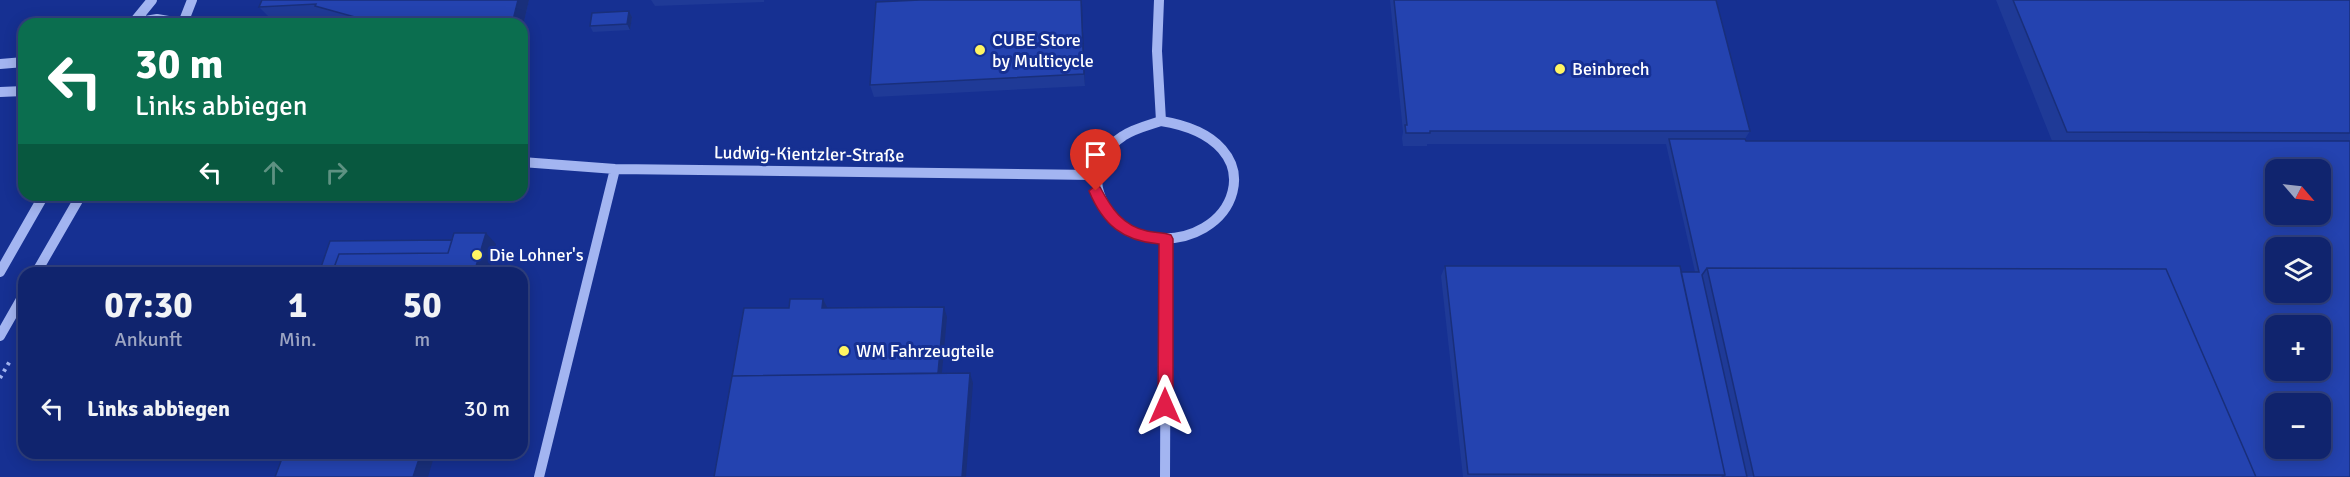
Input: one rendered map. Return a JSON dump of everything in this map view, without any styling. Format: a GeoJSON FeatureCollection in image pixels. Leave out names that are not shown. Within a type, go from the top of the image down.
{"type":"FeatureCollection","features":[{"type":"Feature","properties":{"kind":"street"},"geometry":{"type":"LineString","coordinates":[[136,18],[152,0]]}},
{"type":"Feature","properties":{"kind":"street"},"geometry":{"type":"LineString","coordinates":[[186,18],[192,0]]}},
{"type":"Feature","properties":{"kind":"street"},"geometry":{"type":"LineString","coordinates":[[1159,0],[1157,51],[1161,121]]}},
{"type":"Feature","properties":{"kind":"street"},"geometry":{"type":"LineString","coordinates":[[0,64],[18,62]]}},
{"type":"Feature","properties":{"kind":"street"},"geometry":{"type":"LineString","coordinates":[[0,92],[18,91]]}},
{"type":"Feature","properties":{"kind":"street"},"geometry":{"type":"LineString","coordinates":[[1161,121],[1183,123],[1203,131],[1219,143],[1230,159],[1234,178],[1232,196],[1222,213],[1207,226],[1188,235],[1166,239],[1146,237],[1128,230],[1113,220],[1102,207],[1096,191],[1095,175],[1102,154],[1117,137],[1137,126],[1161,121]]}},
{"type":"Feature","properties":{"kind":"street","name":"Ludwig-Kientzler-Straße"},"geometry":{"type":"LineString","coordinates":[[528,162],[615,169],[1095,175]]}},
{"type":"Feature","properties":{"kind":"street"},"geometry":{"type":"LineString","coordinates":[[539,477],[615,169]]}},
{"type":"Feature","properties":{"kind":"street"},"geometry":{"type":"LineString","coordinates":[[0,272],[41,201]]}},
{"type":"Feature","properties":{"kind":"street"},"geometry":{"type":"LineString","coordinates":[[39,267],[78,201]]}},
{"type":"Feature","properties":{"kind":"street"},"geometry":{"type":"LineString","coordinates":[[1165,477],[1166,239]]}},
{"type":"Feature","properties":{"kind":"street"},"geometry":{"type":"LineString","coordinates":[[0,336],[18,304]]}},
{"type":"Feature","properties":{"kind":"building"},"geometry":{"type":"Polygon","coordinates":[[[262,0],[518,0],[514,18],[358,18],[315,6],[316,4],[259,7],[262,0]]]}},
{"type":"Feature","properties":{"kind":"building","name":"CUBE Store by Multicycle"},"geometry":{"type":"Polygon","coordinates":[[[1081,0],[1084,74],[870,85],[876,2],[1081,0]]]}},
{"type":"Feature","properties":{"kind":"building","name":"Beinbrech"},"geometry":{"type":"Polygon","coordinates":[[[1394,0],[1716,0],[1750,131],[1430,131],[1430,133],[1406,133],[1394,0]]]}},
{"type":"Feature","properties":{"kind":"building"},"geometry":{"type":"Polygon","coordinates":[[[2013,0],[2350,0],[2350,133],[2067,132],[2013,0]]]}},
{"type":"Feature","properties":{"kind":"building"},"geometry":{"type":"Polygon","coordinates":[[[629,11],[627,24],[590,26],[592,13],[629,11]]]}},
{"type":"Feature","properties":{"kind":"building"},"geometry":{"type":"Polygon","coordinates":[[[1669,139],[2350,141],[2350,477],[2256,477],[2166,269],[1707,268],[1702,275],[1747,477],[1722,477],[1725,475],[1681,272],[1699,272],[1669,139]]]}},
{"type":"Feature","properties":{"kind":"building"},"geometry":{"type":"Polygon","coordinates":[[[454,233],[486,233],[476,267],[334,267],[339,254],[448,253],[454,233]]]}},
{"type":"Feature","properties":{"kind":"building"},"geometry":{"type":"Polygon","coordinates":[[[452,240],[448,253],[339,254],[334,267],[321,267],[330,241],[452,240]]]}},
{"type":"Feature","properties":{"kind":"building"},"geometry":{"type":"Polygon","coordinates":[[[1445,266],[1680,266],[1725,475],[1468,474],[1445,266]]]}},
{"type":"Feature","properties":{"kind":"building"},"geometry":{"type":"Polygon","coordinates":[[[1707,268],[2166,269],[2256,477],[1754,477],[1707,268]]]}},
{"type":"Feature","properties":{"kind":"building","name":"WM Fahrzeugteile"},"geometry":{"type":"Polygon","coordinates":[[[790,299],[823,299],[822,308],[944,307],[938,373],[732,376],[744,308],[789,308],[790,299]]]}},
{"type":"Feature","properties":{"kind":"building"},"geometry":{"type":"Polygon","coordinates":[[[970,373],[962,477],[714,477],[732,376],[970,373]]]}},
{"type":"Feature","properties":{"kind":"building"},"geometry":{"type":"Polygon","coordinates":[[[282,459],[419,459],[413,477],[275,477],[282,459]]]}},
{"type":"Feature","properties":{"kind":"place","name":"CUBE Store by Multicycle"},"geometry":{"type":"Point","coordinates":[980,50]}},
{"type":"Feature","properties":{"kind":"place","name":"Beinbrech"},"geometry":{"type":"Point","coordinates":[1560,69]}},
{"type":"Feature","properties":{"kind":"place","name":"Die Lohner's"},"geometry":{"type":"Point","coordinates":[477,255]}},
{"type":"Feature","properties":{"kind":"place","name":"WM Fahrzeugteile"},"geometry":{"type":"Point","coordinates":[844,351]}},
{"type":"Feature","properties":{"kind":"route"},"geometry":{"type":"LineString","coordinates":[[1096,191],[1102,207],[1113,220],[1128,230],[1146,237],[1166,239],[1165,406]]}}]}
